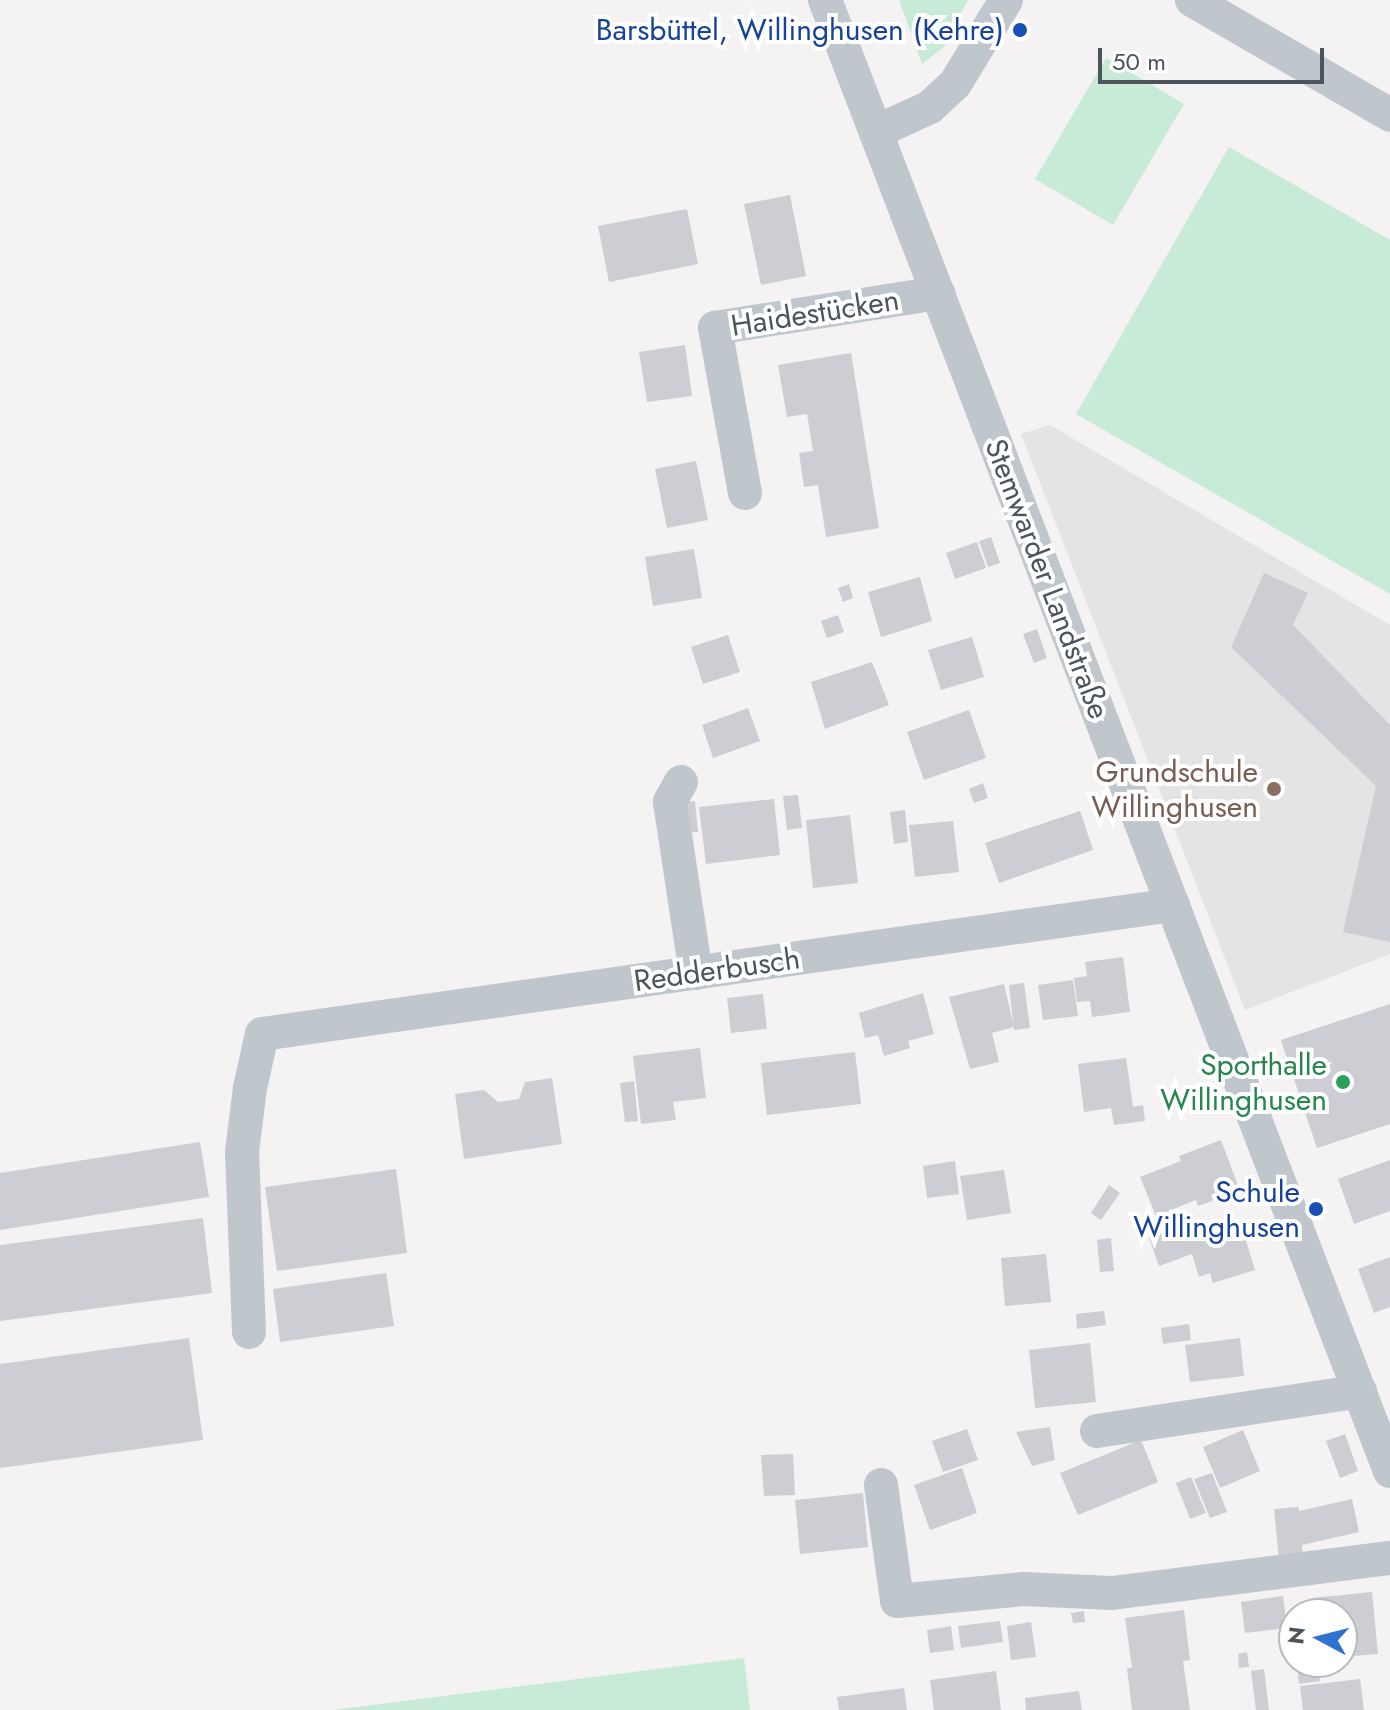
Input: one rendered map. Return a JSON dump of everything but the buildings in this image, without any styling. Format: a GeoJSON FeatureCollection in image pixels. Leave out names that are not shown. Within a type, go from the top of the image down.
{"type":"FeatureCollection","features":[{"type":"Feature","properties":{"kind":"street","name":"Stemwarder Landstraße"},"geometry":{"type":"LineString","coordinates":[[825,0],[1390,1471]]}},
{"type":"Feature","properties":{"kind":"street"},"geometry":{"type":"LineString","coordinates":[[876,132],[930,107],[955,84],[1006,0]]}},
{"type":"Feature","properties":{"kind":"street"},"geometry":{"type":"LineString","coordinates":[[1192,0],[1390,115]]}},
{"type":"Feature","properties":{"kind":"street","name":"Haidestücken"},"geometry":{"type":"LineString","coordinates":[[745,493],[715,328],[938,293]]}},
{"type":"Feature","properties":{"kind":"street"},"geometry":{"type":"LineString","coordinates":[[681,782],[670,802],[696,973]]}},
{"type":"Feature","properties":{"kind":"street","name":"Redderbusch"},"geometry":{"type":"LineString","coordinates":[[249,1332],[242,1152],[250,1088],[262,1034],[1173,905]]}},
{"type":"Feature","properties":{"kind":"street"},"geometry":{"type":"LineString","coordinates":[[1097,1431],[1360,1391]]}},
{"type":"Feature","properties":{"kind":"street"},"geometry":{"type":"LineString","coordinates":[[881,1485],[897,1601],[1023,1589],[1112,1593],[1390,1558]]}},
{"type":"Feature","properties":{"kind":"shaded area","name":"Grundschule Willinghusen"},"geometry":{"type":"Polygon","coordinates":[[[1050,425],[1390,625],[1390,954],[1245,1010],[1021,434],[1050,425]]]}},
{"type":"Feature","properties":{"kind":"green space"},"geometry":{"type":"Polygon","coordinates":[[[899,0],[968,0],[944,47],[922,64],[899,0]]]}},
{"type":"Feature","properties":{"kind":"green space"},"geometry":{"type":"Polygon","coordinates":[[[1106,58],[1184,104],[1113,225],[1035,179],[1106,58]]]}},
{"type":"Feature","properties":{"kind":"green space"},"geometry":{"type":"Polygon","coordinates":[[[1229,147],[1390,240],[1390,594],[1076,414],[1229,147]]]}},
{"type":"Feature","properties":{"kind":"green space"},"geometry":{"type":"Polygon","coordinates":[[[744,1658],[750,1710],[333,1710],[744,1658]]]}},
{"type":"Feature","properties":{"kind":"place","name":"Barsbüttel, Willinghusen (Kehre)"},"geometry":{"type":"Point","coordinates":[1020,30]}},
{"type":"Feature","properties":{"kind":"place","name":"Grundschule Willinghusen"},"geometry":{"type":"Point","coordinates":[1274,789]}},
{"type":"Feature","properties":{"kind":"place","name":"Sporthalle Willinghusen"},"geometry":{"type":"Point","coordinates":[1343,1082]}},
{"type":"Feature","properties":{"kind":"place","name":"Schule Willinghusen"},"geometry":{"type":"Point","coordinates":[1316,1209]}}]}
